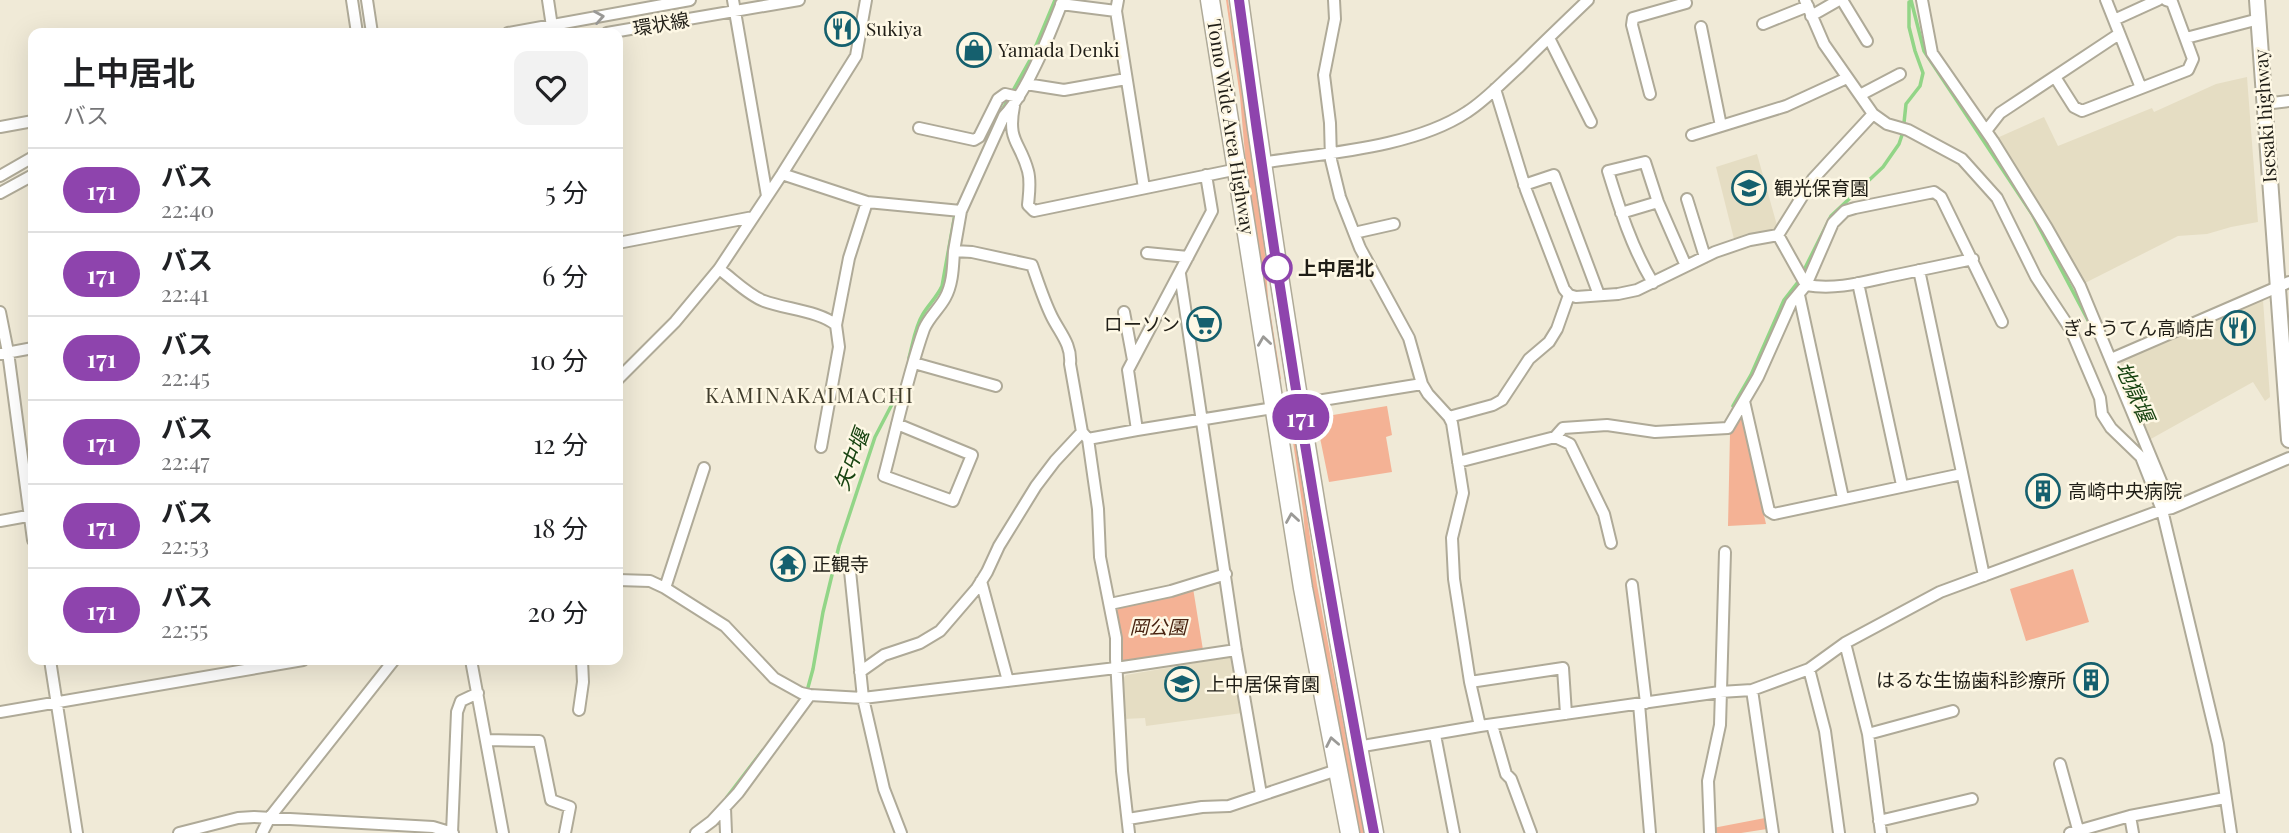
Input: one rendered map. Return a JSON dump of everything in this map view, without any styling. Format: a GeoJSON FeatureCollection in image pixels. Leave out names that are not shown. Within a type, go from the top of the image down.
{"type":"FeatureCollection","features":[{"type":"Feature","properties":{"kind":"highway","name":"Tomo Wide Area Highway"},"geometry":{"type":"LineString","coordinates":[[1210,0],[1303,588],[1350,833]]}},
{"type":"Feature","properties":{"kind":"highway","name":"Tomo Wide Area Highway"},"geometry":{"type":"LineString","coordinates":[[1239,0],[1298,405],[1374,833]]}},
{"type":"Feature","properties":{"kind":"main road","name":"Isesaki highway"},"geometry":{"type":"LineString","coordinates":[[2257,0],[2264,104],[2283,284],[2289,440]]}},
{"type":"Feature","properties":{"kind":"street"},"geometry":{"type":"LineString","coordinates":[[352,0],[356,28]]}},
{"type":"Feature","properties":{"kind":"street"},"geometry":{"type":"LineString","coordinates":[[367,0],[371,28]]}},
{"type":"Feature","properties":{"kind":"street"},"geometry":{"type":"LineString","coordinates":[[548,0],[552,28]]}},
{"type":"Feature","properties":{"kind":"street","name":"環状線"},"geometry":{"type":"LineString","coordinates":[[557,28],[690,0]]}},
{"type":"Feature","properties":{"kind":"street","name":"環状線"},"geometry":{"type":"LineString","coordinates":[[623,29],[734,5],[799,0]]}},
{"type":"Feature","properties":{"kind":"street"},"geometry":{"type":"LineString","coordinates":[[623,374],[675,322],[719,270],[768,196],[856,56],[866,0]]}},
{"type":"Feature","properties":{"kind":"street"},"geometry":{"type":"LineString","coordinates":[[1334,0],[1335,19],[1324,75],[1331,152],[1340,197],[1370,267],[1409,338],[1422,384],[1452,423],[1462,493],[1452,538],[1454,579],[1470,682],[1480,726]]}},
{"type":"Feature","properties":{"kind":"street"},"geometry":{"type":"LineString","coordinates":[[1261,163],[1420,134],[1466,113],[1588,0]]}},
{"type":"Feature","properties":{"kind":"street"},"geometry":{"type":"LineString","coordinates":[[1650,94],[1632,25],[1633,18],[1686,4],[1685,0]]}},
{"type":"Feature","properties":{"kind":"street"},"geometry":{"type":"LineString","coordinates":[[1763,24],[1808,7],[1840,0],[1867,41]]}},
{"type":"Feature","properties":{"kind":"street"},"geometry":{"type":"LineString","coordinates":[[1922,0],[1931,53],[1986,131],[2048,228],[2080,286],[2111,359],[2166,509],[2218,744],[2231,833]]}},
{"type":"Feature","properties":{"kind":"street"},"geometry":{"type":"LineString","coordinates":[[2106,0],[2141,88]]}},
{"type":"Feature","properties":{"kind":"street"},"geometry":{"type":"LineString","coordinates":[[2114,20],[2158,0]]}},
{"type":"Feature","properties":{"kind":"street"},"geometry":{"type":"LineString","coordinates":[[2055,77],[2074,107],[2082,111],[2188,70],[2193,59],[2172,2],[2166,0]]}},
{"type":"Feature","properties":{"kind":"street"},"geometry":{"type":"LineString","coordinates":[[897,424],[972,455],[953,501],[884,476],[897,424],[925,327],[951,286],[957,211],[1013,98],[1026,84],[1062,2],[1117,6],[1144,188]]}},
{"type":"Feature","properties":{"kind":"street"},"geometry":{"type":"LineString","coordinates":[[734,5],[768,196]]}},
{"type":"Feature","properties":{"kind":"street"},"geometry":{"type":"LineString","coordinates":[[1808,7],[1824,44],[1873,114],[1887,124],[1908,130],[1962,159],[1997,198],[2036,277],[2071,330],[2100,398],[2102,415],[2111,428],[2141,457],[2166,509]]}},
{"type":"Feature","properties":{"kind":"street"},"geometry":{"type":"LineString","coordinates":[[2186,38],[2259,19]]}},
{"type":"Feature","properties":{"kind":"street"},"geometry":{"type":"LineString","coordinates":[[1700,27],[1721,126]]}},
{"type":"Feature","properties":{"kind":"street"},"geometry":{"type":"LineString","coordinates":[[1986,131],[2000,113],[2119,34]]}},
{"type":"Feature","properties":{"kind":"street"},"geometry":{"type":"LineString","coordinates":[[1549,38],[1591,122]]}},
{"type":"Feature","properties":{"kind":"street"},"geometry":{"type":"LineString","coordinates":[[1860,95],[1899,74]]}},
{"type":"Feature","properties":{"kind":"street"},"geometry":{"type":"LineString","coordinates":[[1692,135],[1786,107],[1847,78]]}},
{"type":"Feature","properties":{"kind":"street"},"geometry":{"type":"LineString","coordinates":[[1026,84],[1063,90],[1126,79]]}},
{"type":"Feature","properties":{"kind":"street"},"geometry":{"type":"LineString","coordinates":[[1495,89],[1524,185],[1564,289],[1569,295],[1576,297],[1637,290],[1706,257],[1750,240],[1778,235],[1813,179],[1873,114]]}},
{"type":"Feature","properties":{"kind":"street"},"geometry":{"type":"LineString","coordinates":[[1013,98],[1013,137],[1028,168],[1028,205],[1034,211],[1238,169]]}},
{"type":"Feature","properties":{"kind":"street"},"geometry":{"type":"LineString","coordinates":[[919,128],[974,140],[979,137],[998,99],[1013,98]]}},
{"type":"Feature","properties":{"kind":"street"},"geometry":{"type":"LineString","coordinates":[[2264,104],[2289,101]]}},
{"type":"Feature","properties":{"kind":"street"},"geometry":{"type":"LineString","coordinates":[[0,127],[28,122]]}},
{"type":"Feature","properties":{"kind":"street"},"geometry":{"type":"LineString","coordinates":[[0,176],[28,160]]}},
{"type":"Feature","properties":{"kind":"street"},"geometry":{"type":"LineString","coordinates":[[1653,283],[1640,261],[1608,171],[1644,162],[1686,266]]}},
{"type":"Feature","properties":{"kind":"street"},"geometry":{"type":"LineString","coordinates":[[782,174],[867,202],[957,211]]}},
{"type":"Feature","properties":{"kind":"street"},"geometry":{"type":"LineString","coordinates":[[1137,430],[1128,370],[1212,211],[1206,175]]}},
{"type":"Feature","properties":{"kind":"street"},"geometry":{"type":"LineString","coordinates":[[1524,185],[1554,175],[1599,295]]}},
{"type":"Feature","properties":{"kind":"street"},"geometry":{"type":"LineString","coordinates":[[0,193],[28,178]]}},
{"type":"Feature","properties":{"kind":"street"},"geometry":{"type":"LineString","coordinates":[[1458,462],[1555,437],[1563,429],[1577,427],[1607,425],[1655,432],[1728,428],[1758,377],[1791,303],[1807,285],[1833,223],[1845,211],[1934,192],[1941,197],[2002,322]]}},
{"type":"Feature","properties":{"kind":"street"},"geometry":{"type":"LineString","coordinates":[[1687,199],[1706,257]]}},
{"type":"Feature","properties":{"kind":"street"},"geometry":{"type":"LineString","coordinates":[[821,447],[839,347],[836,325],[849,258],[867,202]]}},
{"type":"Feature","properties":{"kind":"street"},"geometry":{"type":"LineString","coordinates":[[1621,213],[1658,202]]}},
{"type":"Feature","properties":{"kind":"street"},"geometry":{"type":"LineString","coordinates":[[623,242],[752,217]]}},
{"type":"Feature","properties":{"kind":"street"},"geometry":{"type":"LineString","coordinates":[[1354,233],[1394,224]]}},
{"type":"Feature","properties":{"kind":"street"},"geometry":{"type":"LineString","coordinates":[[1778,235],[1807,285]]}},
{"type":"Feature","properties":{"kind":"street"},"geometry":{"type":"LineString","coordinates":[[954,251],[972,252],[1032,265],[1053,318],[1065,336],[1071,356],[1070,363],[1098,509],[1100,557],[1116,638],[1122,771],[1129,833]]}},
{"type":"Feature","properties":{"kind":"street"},"geometry":{"type":"LineString","coordinates":[[1147,253],[1188,257]]}},
{"type":"Feature","properties":{"kind":"street"},"geometry":{"type":"LineString","coordinates":[[1807,285],[1827,288],[1973,259]]}},
{"type":"Feature","properties":{"kind":"street"},"geometry":{"type":"LineString","coordinates":[[719,270],[761,300],[832,321],[836,325]]}},
{"type":"Feature","properties":{"kind":"street"},"geometry":{"type":"LineString","coordinates":[[1919,270],[1984,576]]}},
{"type":"Feature","properties":{"kind":"street"},"geometry":{"type":"LineString","coordinates":[[1180,274],[1236,650],[1261,794]]}},
{"type":"Feature","properties":{"kind":"street"},"geometry":{"type":"LineString","coordinates":[[1858,283],[1902,485]]}},
{"type":"Feature","properties":{"kind":"street"},"geometry":{"type":"LineString","coordinates":[[2111,359],[2283,284]]}},
{"type":"Feature","properties":{"kind":"street"},"geometry":{"type":"LineString","coordinates":[[1449,416],[1493,405],[1502,400],[1529,359],[1549,342],[1557,329],[1569,295]]}},
{"type":"Feature","properties":{"kind":"street"},"geometry":{"type":"LineString","coordinates":[[1798,295],[1843,498]]}},
{"type":"Feature","properties":{"kind":"street"},"geometry":{"type":"LineString","coordinates":[[0,312],[4,353],[28,493]]}},
{"type":"Feature","properties":{"kind":"street"},"geometry":{"type":"LineString","coordinates":[[1124,312],[1133,360]]}},
{"type":"Feature","properties":{"kind":"street"},"geometry":{"type":"LineString","coordinates":[[4,353],[28,349]]}},
{"type":"Feature","properties":{"kind":"street"},"geometry":{"type":"LineString","coordinates":[[915,363],[996,386]]}},
{"type":"Feature","properties":{"kind":"street"},"geometry":{"type":"LineString","coordinates":[[860,672],[884,655],[920,643],[940,631],[981,581],[1036,486],[1055,461],[1085,436],[1422,384]]}},
{"type":"Feature","properties":{"kind":"street"},"geometry":{"type":"LineString","coordinates":[[1744,401],[1769,511],[1774,514],[1962,474]]}},
{"type":"Feature","properties":{"kind":"street"},"geometry":{"type":"LineString","coordinates":[[1555,437],[1570,444],[1604,514],[1611,543]]}},
{"type":"Feature","properties":{"kind":"street"},"geometry":{"type":"LineString","coordinates":[[1357,747],[1480,726],[1720,692],[1752,690],[1809,668],[1845,643],[1940,592],[2166,509],[2289,458]]}},
{"type":"Feature","properties":{"kind":"street"},"geometry":{"type":"LineString","coordinates":[[665,588],[704,468]]}},
{"type":"Feature","properties":{"kind":"street"},"geometry":{"type":"LineString","coordinates":[[0,521],[28,517]]}},
{"type":"Feature","properties":{"kind":"street"},"geometry":{"type":"LineString","coordinates":[[1710,833],[1708,782],[1720,725],[1725,552]]}},
{"type":"Feature","properties":{"kind":"street"},"geometry":{"type":"LineString","coordinates":[[850,571],[863,698],[884,789],[901,833]]}},
{"type":"Feature","properties":{"kind":"street"},"geometry":{"type":"LineString","coordinates":[[1110,604],[1171,591],[1226,575]]}},
{"type":"Feature","properties":{"kind":"street"},"geometry":{"type":"LineString","coordinates":[[623,580],[650,581],[665,588],[725,626],[774,678],[810,695],[863,698],[1116,668],[1236,650]]}},
{"type":"Feature","properties":{"kind":"street"},"geometry":{"type":"LineString","coordinates":[[981,581],[1008,681]]}},
{"type":"Feature","properties":{"kind":"street"},"geometry":{"type":"LineString","coordinates":[[1632,585],[1643,703],[1650,833]]}},
{"type":"Feature","properties":{"kind":"street"},"geometry":{"type":"LineString","coordinates":[[1845,643],[1868,734],[1880,827],[1972,799]]}},
{"type":"Feature","properties":{"kind":"street"},"geometry":{"type":"LineString","coordinates":[[51,665],[77,833]]}},
{"type":"Feature","properties":{"kind":"street"},"geometry":{"type":"LineString","coordinates":[[0,712],[274,665]]}},
{"type":"Feature","properties":{"kind":"street"},"geometry":{"type":"LineString","coordinates":[[262,833],[270,817],[390,665]]}},
{"type":"Feature","properties":{"kind":"street"},"geometry":{"type":"LineString","coordinates":[[472,665],[503,833]]}},
{"type":"Feature","properties":{"kind":"street"},"geometry":{"type":"LineString","coordinates":[[579,710],[582,665]]}},
{"type":"Feature","properties":{"kind":"street"},"geometry":{"type":"LineString","coordinates":[[1470,682],[1563,668],[1566,714]]}},
{"type":"Feature","properties":{"kind":"street"},"geometry":{"type":"LineString","coordinates":[[1809,668],[1825,731],[1839,833]]}},
{"type":"Feature","properties":{"kind":"street"},"geometry":{"type":"LineString","coordinates":[[1752,690],[1773,833]]}},
{"type":"Feature","properties":{"kind":"street"},"geometry":{"type":"LineString","coordinates":[[179,833],[238,818],[270,817],[323,828],[433,827],[452,833],[457,712],[461,701],[478,693]]}},
{"type":"Feature","properties":{"kind":"street"},"geometry":{"type":"LineString","coordinates":[[695,833],[725,808],[810,695]]}},
{"type":"Feature","properties":{"kind":"street"},"geometry":{"type":"LineString","coordinates":[[1868,734],[1952,711]]}},
{"type":"Feature","properties":{"kind":"street"},"geometry":{"type":"LineString","coordinates":[[1492,725],[1506,774],[1511,779],[1531,833]]}},
{"type":"Feature","properties":{"kind":"street"},"geometry":{"type":"LineString","coordinates":[[1435,735],[1454,833]]}},
{"type":"Feature","properties":{"kind":"street"},"geometry":{"type":"LineString","coordinates":[[487,740],[539,741],[551,800],[570,807],[565,833]]}},
{"type":"Feature","properties":{"kind":"street"},"geometry":{"type":"LineString","coordinates":[[2060,764],[2075,832],[2130,816],[2225,798]]}},
{"type":"Feature","properties":{"kind":"street"},"geometry":{"type":"LineString","coordinates":[[1128,819],[1202,807],[1229,806],[1337,770]]}},
{"type":"Feature","properties":{"kind":"street"},"geometry":{"type":"LineString","coordinates":[[725,808],[726,833]]}},
{"type":"Feature","properties":{"kind":"street"},"geometry":{"type":"LineString","coordinates":[[2130,816],[2133,833]]}},
{"type":"Feature","properties":{"kind":"shaded area"},"geometry":{"type":"Polygon","coordinates":[[[2247,77],[2258,222],[2207,234],[2178,236],[2083,284],[1997,138],[2044,117],[2058,146],[2152,108],[2154,112],[2216,84],[2247,77]]]}},
{"type":"Feature","properties":{"kind":"shaded area"},"geometry":{"type":"Polygon","coordinates":[[[1757,154],[1778,229],[1734,239],[1716,167],[1757,154]]]}},
{"type":"Feature","properties":{"kind":"shaded area"},"geometry":{"type":"Polygon","coordinates":[[[2263,300],[2270,397],[2265,401],[2253,382],[2149,440],[2120,365],[2122,360],[2263,300]]]}},
{"type":"Feature","properties":{"kind":"shaded area"},"geometry":{"type":"Polygon","coordinates":[[[1230,657],[1233,660],[1242,713],[1146,726],[1145,718],[1124,719],[1122,680],[1126,675],[1230,657]]]}},
{"type":"Feature","properties":{"kind":"green space"},"geometry":{"type":"Polygon","coordinates":[[[1226,0],[1264,241],[1268,298],[1281,379],[1278,380],[1246,166],[1240,97],[1226,0]]]}},
{"type":"Feature","properties":{"kind":"green space"},"geometry":{"type":"Polygon","coordinates":[[[1387,406],[1392,435],[1386,437],[1392,472],[1329,482],[1318,428],[1327,416],[1387,406]]]}},
{"type":"Feature","properties":{"kind":"green space"},"geometry":{"type":"Polygon","coordinates":[[[1742,417],[1766,524],[1728,526],[1730,433],[1742,417]]]}},
{"type":"Feature","properties":{"kind":"green space"},"geometry":{"type":"Polygon","coordinates":[[[1295,434],[1317,585],[1364,833],[1358,833],[1308,570],[1292,435],[1295,434]]]}},
{"type":"Feature","properties":{"kind":"green space"},"geometry":{"type":"Polygon","coordinates":[[[2073,569],[2089,622],[2026,641],[2010,589],[2073,569]]]}},
{"type":"Feature","properties":{"kind":"green space","name":"岡公園"},"geometry":{"type":"Polygon","coordinates":[[[1193,588],[1203,650],[1123,664],[1117,610],[1121,606],[1193,588]]]}},
{"type":"Feature","properties":{"kind":"green space"},"geometry":{"type":"Polygon","coordinates":[[[1765,818],[1767,829],[1713,833],[1713,828],[1765,818]]]}},
{"type":"Feature","properties":{"kind":"waterway","name":"矢中堰"},"geometry":{"type":"LineString","coordinates":[[1000,114],[1030,60],[1055,0]]}},
{"type":"Feature","properties":{"kind":"waterway","name":"地獄堰"},"geometry":{"type":"LineString","coordinates":[[1911,0],[1924,51],[2032,214],[2090,324]]}},
{"type":"Feature","properties":{"kind":"waterway"},"geometry":{"type":"LineString","coordinates":[[1733,406],[1751,375],[1784,300],[1798,282],[1831,216],[1883,167],[1899,144],[1906,104],[1920,86],[1923,73],[1909,27],[1909,2]]}},
{"type":"Feature","properties":{"kind":"waterway","name":"矢中堰"},"geometry":{"type":"LineString","coordinates":[[909,358],[920,319],[942,286],[955,214]]}},
{"type":"Feature","properties":{"kind":"waterway","name":"矢中堰"},"geometry":{"type":"LineString","coordinates":[[807,691],[839,546],[875,437],[902,385]]}},
{"type":"Feature","properties":{"kind":"waterway","name":"矢中堰"},"geometry":{"type":"LineString","coordinates":[[727,797],[763,750]]}},
{"type":"Feature","properties":{"kind":"bus line","name":"171"},"geometry":{"type":"LineString","coordinates":[[1239,0],[1298,405],[1374,833]]}},
{"type":"Feature","properties":{"kind":"place","name":"Sukiya"},"geometry":{"type":"Point","coordinates":[842,29]}},
{"type":"Feature","properties":{"kind":"place","name":"Yamada Denki"},"geometry":{"type":"Point","coordinates":[974,50]}},
{"type":"Feature","properties":{"kind":"place","name":"観光保育園"},"geometry":{"type":"Point","coordinates":[1749,188]}},
{"type":"Feature","properties":{"kind":"place","name":"上中居北"},"geometry":{"type":"Point","coordinates":[1277,268]}},
{"type":"Feature","properties":{"kind":"place","name":"ローソン"},"geometry":{"type":"Point","coordinates":[1204,324]}},
{"type":"Feature","properties":{"kind":"place","name":"ぎょうてん高崎店"},"geometry":{"type":"Point","coordinates":[2238,328]}},
{"type":"Feature","properties":{"kind":"place","name":"高崎中央病院"},"geometry":{"type":"Point","coordinates":[2043,491]}},
{"type":"Feature","properties":{"kind":"place","name":"正観寺"},"geometry":{"type":"Point","coordinates":[788,564]}},
{"type":"Feature","properties":{"kind":"place","name":"はるな生協歯科診療所"},"geometry":{"type":"Point","coordinates":[2091,680]}},
{"type":"Feature","properties":{"kind":"place","name":"上中居保育園"},"geometry":{"type":"Point","coordinates":[1182,684]}},
{"type":"Feature","properties":{"kind":"district","name":"KAMINAKAIMACHI"},"geometry":{"type":"Point","coordinates":[810,396]}}]}
